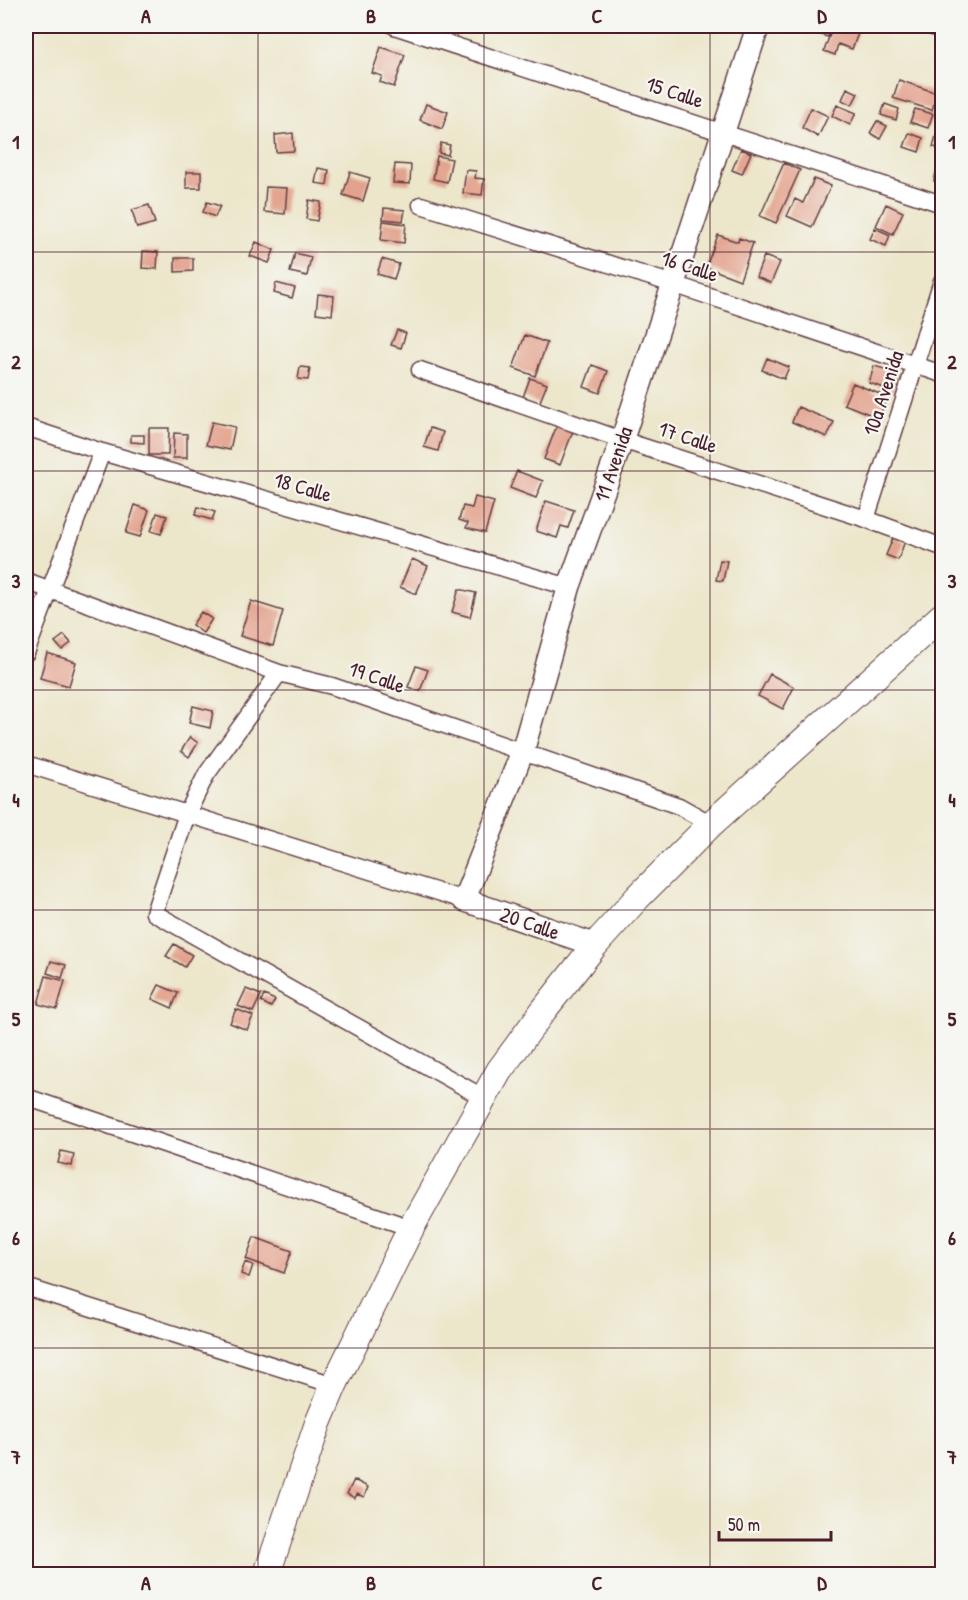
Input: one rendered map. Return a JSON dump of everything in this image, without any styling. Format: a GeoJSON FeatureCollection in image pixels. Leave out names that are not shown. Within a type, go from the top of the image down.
{"type":"FeatureCollection","features":[{"type":"Feature","properties":{"kind":"main road"},"geometry":{"type":"LineString","coordinates":[[267,1575],[318,1423],[334,1385],[411,1228],[499,1071],[595,945],[638,897],[711,825],[942,616]]}},
{"type":"Feature","properties":{"kind":"street","name":"15 Calle"},"geometry":{"type":"LineString","coordinates":[[394,26],[942,204]]}},
{"type":"Feature","properties":{"kind":"street","name":"11 Avenida"},"geometry":{"type":"LineString","coordinates":[[464,900],[523,750],[569,587],[622,440],[758,26]]}},
{"type":"Feature","properties":{"kind":"street"},"geometry":{"type":"LineString","coordinates":[[930,26],[942,30]]}},
{"type":"Feature","properties":{"kind":"street","name":"16 Calle"},"geometry":{"type":"LineString","coordinates":[[421,205],[673,284],[942,374]]}},
{"type":"Feature","properties":{"kind":"street","name":"10a Avenida"},"geometry":{"type":"LineString","coordinates":[[866,519],[942,281]]}},
{"type":"Feature","properties":{"kind":"street","name":"17 Calle"},"geometry":{"type":"LineString","coordinates":[[420,370],[622,440],[866,519],[942,547]]}},
{"type":"Feature","properties":{"kind":"street","name":"18 Calle"},"geometry":{"type":"LineString","coordinates":[[26,427],[102,452],[569,587]]}},
{"type":"Feature","properties":{"kind":"street"},"geometry":{"type":"LineString","coordinates":[[26,653],[102,452]]}},
{"type":"Feature","properties":{"kind":"street","name":"19 Calle"},"geometry":{"type":"LineString","coordinates":[[26,581],[279,673],[332,686],[523,750],[679,806],[711,825]]}},
{"type":"Feature","properties":{"kind":"street"},"geometry":{"type":"LineString","coordinates":[[279,673],[206,775],[187,814],[154,913],[484,1098]]}},
{"type":"Feature","properties":{"kind":"street"},"geometry":{"type":"LineString","coordinates":[[26,764],[464,900]]}},
{"type":"Feature","properties":{"kind":"street","name":"20 Calle"},"geometry":{"type":"LineString","coordinates":[[464,900],[595,945]]}},
{"type":"Feature","properties":{"kind":"street"},"geometry":{"type":"LineString","coordinates":[[26,1097],[411,1228]]}},
{"type":"Feature","properties":{"kind":"street"},"geometry":{"type":"LineString","coordinates":[[26,1287],[334,1385]]}},
{"type":"Feature","properties":{"kind":"building"},"geometry":{"type":"Polygon","coordinates":[[[814,26],[832,26],[828,37],[812,32],[814,26]]]}},
{"type":"Feature","properties":{"kind":"building"},"geometry":{"type":"Polygon","coordinates":[[[833,26],[861,26],[852,49],[838,44],[835,55],[824,51],[833,26]]]}},
{"type":"Feature","properties":{"kind":"building"},"geometry":{"type":"Polygon","coordinates":[[[381,47],[405,55],[394,87],[380,82],[382,76],[372,73],[381,47]]]}},
{"type":"Feature","properties":{"kind":"building"},"geometry":{"type":"Polygon","coordinates":[[[899,80],[937,93],[932,110],[893,98],[899,80]]]}},
{"type":"Feature","properties":{"kind":"building"},"geometry":{"type":"Polygon","coordinates":[[[847,88],[858,93],[852,105],[842,100],[847,88]]]}},
{"type":"Feature","properties":{"kind":"building"},"geometry":{"type":"Polygon","coordinates":[[[426,104],[448,112],[442,129],[420,120],[426,104]]]}},
{"type":"Feature","properties":{"kind":"building"},"geometry":{"type":"Polygon","coordinates":[[[885,104],[899,109],[896,120],[881,115],[885,104]]]}},
{"type":"Feature","properties":{"kind":"building"},"geometry":{"type":"Polygon","coordinates":[[[837,105],[856,113],[850,125],[832,116],[837,105]]]}},
{"type":"Feature","properties":{"kind":"building"},"geometry":{"type":"Polygon","coordinates":[[[811,108],[828,116],[818,137],[802,128],[811,108]]]}},
{"type":"Feature","properties":{"kind":"building"},"geometry":{"type":"Polygon","coordinates":[[[915,109],[933,114],[928,128],[910,122],[915,109]]]}},
{"type":"Feature","properties":{"kind":"building"},"geometry":{"type":"Polygon","coordinates":[[[942,114],[942,149],[933,147],[942,114]]]}},
{"type":"Feature","properties":{"kind":"building"},"geometry":{"type":"Polygon","coordinates":[[[877,121],[887,126],[880,139],[870,133],[877,121]]]}},
{"type":"Feature","properties":{"kind":"building"},"geometry":{"type":"Polygon","coordinates":[[[293,133],[294,151],[276,152],[275,135],[293,133]]]}},
{"type":"Feature","properties":{"kind":"building"},"geometry":{"type":"Polygon","coordinates":[[[909,133],[923,138],[919,152],[904,147],[909,133]]]}},
{"type":"Feature","properties":{"kind":"building"},"geometry":{"type":"Polygon","coordinates":[[[441,143],[450,145],[448,155],[439,153],[441,143]]]}},
{"type":"Feature","properties":{"kind":"building"},"geometry":{"type":"Polygon","coordinates":[[[741,149],[751,153],[742,174],[732,170],[741,149]]]}},
{"type":"Feature","properties":{"kind":"building"},"geometry":{"type":"Polygon","coordinates":[[[437,156],[452,159],[447,182],[433,179],[437,156]]]}},
{"type":"Feature","properties":{"kind":"building"},"geometry":{"type":"Polygon","coordinates":[[[784,163],[800,170],[776,223],[760,216],[784,163]]]}},
{"type":"Feature","properties":{"kind":"building"},"geometry":{"type":"Polygon","coordinates":[[[395,164],[411,165],[410,184],[393,183],[395,164]]]}},
{"type":"Feature","properties":{"kind":"building"},"geometry":{"type":"Polygon","coordinates":[[[318,168],[329,170],[327,185],[315,183],[318,168]]]}},
{"type":"Feature","properties":{"kind":"building"},"geometry":{"type":"Polygon","coordinates":[[[466,170],[476,171],[475,178],[484,179],[482,195],[463,193],[466,170]]]}},
{"type":"Feature","properties":{"kind":"building"},"geometry":{"type":"Polygon","coordinates":[[[937,170],[942,172],[942,188],[940,188],[941,183],[934,181],[937,170]]]}},
{"type":"Feature","properties":{"kind":"building"},"geometry":{"type":"Polygon","coordinates":[[[186,172],[201,172],[201,188],[186,188],[186,172]]]}},
{"type":"Feature","properties":{"kind":"building"},"geometry":{"type":"Polygon","coordinates":[[[350,172],[370,178],[363,201],[343,195],[350,172]]]}},
{"type":"Feature","properties":{"kind":"building"},"geometry":{"type":"Polygon","coordinates":[[[814,179],[831,186],[812,227],[787,216],[795,199],[803,203],[814,179]]]}},
{"type":"Feature","properties":{"kind":"building"},"geometry":{"type":"Polygon","coordinates":[[[266,187],[287,188],[285,214],[264,212],[266,187]]]}},
{"type":"Feature","properties":{"kind":"building"},"geometry":{"type":"Polygon","coordinates":[[[309,200],[321,202],[317,221],[306,219],[309,200]]]}},
{"type":"Feature","properties":{"kind":"building"},"geometry":{"type":"Polygon","coordinates":[[[207,202],[220,206],[215,217],[203,212],[207,202]]]}},
{"type":"Feature","properties":{"kind":"building"},"geometry":{"type":"Polygon","coordinates":[[[886,204],[903,212],[893,234],[876,226],[886,204]]]}},
{"type":"Feature","properties":{"kind":"building"},"geometry":{"type":"Polygon","coordinates":[[[149,205],[155,223],[137,228],[132,210],[149,205]]]}},
{"type":"Feature","properties":{"kind":"building"},"geometry":{"type":"Polygon","coordinates":[[[384,208],[405,210],[403,221],[383,219],[384,208]]]}},
{"type":"Feature","properties":{"kind":"building"},"geometry":{"type":"Polygon","coordinates":[[[383,221],[406,224],[404,243],[381,240],[383,221]]]}},
{"type":"Feature","properties":{"kind":"building"},"geometry":{"type":"Polygon","coordinates":[[[875,228],[890,235],[886,246],[870,239],[875,228]]]}},
{"type":"Feature","properties":{"kind":"building"},"geometry":{"type":"Polygon","coordinates":[[[718,235],[738,242],[739,238],[753,243],[740,280],[706,267],[718,235]]]}},
{"type":"Feature","properties":{"kind":"building"},"geometry":{"type":"Polygon","coordinates":[[[256,242],[274,250],[269,263],[250,256],[256,242]]]}},
{"type":"Feature","properties":{"kind":"building"},"geometry":{"type":"Polygon","coordinates":[[[143,251],[158,252],[157,269],[142,268],[143,251]]]}},
{"type":"Feature","properties":{"kind":"building"},"geometry":{"type":"Polygon","coordinates":[[[295,253],[311,257],[307,276],[290,272],[295,253]]]}},
{"type":"Feature","properties":{"kind":"building"},"geometry":{"type":"Polygon","coordinates":[[[764,256],[780,262],[771,283],[756,277],[764,256]]]}},
{"type":"Feature","properties":{"kind":"building"},"geometry":{"type":"Polygon","coordinates":[[[175,258],[193,258],[193,271],[175,272],[175,258]]]}},
{"type":"Feature","properties":{"kind":"building"},"geometry":{"type":"Polygon","coordinates":[[[382,259],[399,264],[394,279],[377,274],[382,259]]]}},
{"type":"Feature","properties":{"kind":"building"},"geometry":{"type":"Polygon","coordinates":[[[276,283],[295,288],[292,298],[274,293],[276,283]]]}},
{"type":"Feature","properties":{"kind":"building"},"geometry":{"type":"Polygon","coordinates":[[[318,294],[334,296],[332,315],[316,313],[318,294]]]}},
{"type":"Feature","properties":{"kind":"building"},"geometry":{"type":"Polygon","coordinates":[[[397,330],[406,333],[401,348],[391,345],[397,330]]]}},
{"type":"Feature","properties":{"kind":"building"},"geometry":{"type":"Polygon","coordinates":[[[525,335],[547,343],[535,376],[513,368],[525,335]]]}},
{"type":"Feature","properties":{"kind":"building"},"geometry":{"type":"Polygon","coordinates":[[[767,358],[789,367],[784,379],[762,370],[767,358]]]}},
{"type":"Feature","properties":{"kind":"building"},"geometry":{"type":"Polygon","coordinates":[[[592,365],[608,371],[600,393],[584,387],[592,365]]]}},
{"type":"Feature","properties":{"kind":"building"},"geometry":{"type":"Polygon","coordinates":[[[874,366],[899,373],[894,391],[869,383],[874,366]]]}},
{"type":"Feature","properties":{"kind":"building"},"geometry":{"type":"Polygon","coordinates":[[[300,367],[310,368],[308,380],[298,379],[300,367]]]}},
{"type":"Feature","properties":{"kind":"building"},"geometry":{"type":"Polygon","coordinates":[[[530,378],[547,384],[539,404],[523,397],[530,378]]]}},
{"type":"Feature","properties":{"kind":"building"},"geometry":{"type":"Polygon","coordinates":[[[853,383],[887,397],[879,418],[844,404],[853,383]]]}},
{"type":"Feature","properties":{"kind":"building"},"geometry":{"type":"Polygon","coordinates":[[[798,407],[834,422],[827,437],[792,422],[798,407]]]}},
{"type":"Feature","properties":{"kind":"building"},"geometry":{"type":"Polygon","coordinates":[[[212,422],[235,427],[230,450],[206,445],[212,422]]]}},
{"type":"Feature","properties":{"kind":"building"},"geometry":{"type":"Polygon","coordinates":[[[557,425],[573,431],[560,465],[544,459],[557,425]]]}},
{"type":"Feature","properties":{"kind":"building"},"geometry":{"type":"Polygon","coordinates":[[[149,428],[169,428],[168,455],[149,455],[149,428]]]}},
{"type":"Feature","properties":{"kind":"building"},"geometry":{"type":"Polygon","coordinates":[[[430,428],[443,432],[438,451],[424,447],[430,428]]]}},
{"type":"Feature","properties":{"kind":"building"},"geometry":{"type":"Polygon","coordinates":[[[174,433],[187,434],[187,458],[173,458],[174,433]]]}},
{"type":"Feature","properties":{"kind":"building"},"geometry":{"type":"Polygon","coordinates":[[[131,435],[144,435],[144,443],[131,442],[131,435]]]}},
{"type":"Feature","properties":{"kind":"building"},"geometry":{"type":"Polygon","coordinates":[[[517,471],[543,481],[536,498],[510,488],[517,471]]]}},
{"type":"Feature","properties":{"kind":"building"},"geometry":{"type":"Polygon","coordinates":[[[475,497],[494,502],[485,533],[466,528],[468,523],[459,520],[463,506],[472,508],[475,497]]]}},
{"type":"Feature","properties":{"kind":"building"},"geometry":{"type":"Polygon","coordinates":[[[546,501],[574,510],[568,528],[561,526],[557,538],[536,531],[546,501]]]}},
{"type":"Feature","properties":{"kind":"building"},"geometry":{"type":"Polygon","coordinates":[[[135,505],[149,510],[140,537],[126,533],[135,505]]]}},
{"type":"Feature","properties":{"kind":"building"},"geometry":{"type":"Polygon","coordinates":[[[198,507],[215,512],[212,520],[195,515],[198,507]]]}},
{"type":"Feature","properties":{"kind":"building"},"geometry":{"type":"Polygon","coordinates":[[[157,513],[167,516],[161,534],[151,531],[157,513]]]}},
{"type":"Feature","properties":{"kind":"building"},"geometry":{"type":"Polygon","coordinates":[[[894,536],[905,541],[898,560],[886,555],[894,536]]]}},
{"type":"Feature","properties":{"kind":"building"},"geometry":{"type":"Polygon","coordinates":[[[412,559],[428,566],[416,594],[400,587],[412,559]]]}},
{"type":"Feature","properties":{"kind":"building"},"geometry":{"type":"Polygon","coordinates":[[[720,560],[727,561],[723,581],[716,580],[720,560]]]}},
{"type":"Feature","properties":{"kind":"building"},"geometry":{"type":"Polygon","coordinates":[[[459,589],[476,593],[470,617],[452,612],[459,589]]]}},
{"type":"Feature","properties":{"kind":"building"},"geometry":{"type":"Polygon","coordinates":[[[251,601],[283,611],[273,646],[240,636],[251,601]]]}},
{"type":"Feature","properties":{"kind":"building"},"geometry":{"type":"Polygon","coordinates":[[[201,612],[212,619],[203,633],[192,625],[201,612]]]}},
{"type":"Feature","properties":{"kind":"building"},"geometry":{"type":"Polygon","coordinates":[[[64,635],[71,643],[62,650],[55,642],[64,635]]]}},
{"type":"Feature","properties":{"kind":"building"},"geometry":{"type":"Polygon","coordinates":[[[47,653],[76,662],[69,686],[40,678],[47,653]]]}},
{"type":"Feature","properties":{"kind":"building"},"geometry":{"type":"Polygon","coordinates":[[[416,666],[428,670],[420,691],[408,687],[416,666]]]}},
{"type":"Feature","properties":{"kind":"building"},"geometry":{"type":"Polygon","coordinates":[[[770,674],[794,687],[783,709],[758,696],[770,674]]]}},
{"type":"Feature","properties":{"kind":"building"},"geometry":{"type":"Polygon","coordinates":[[[193,706],[213,711],[210,728],[189,723],[193,706]]]}},
{"type":"Feature","properties":{"kind":"building"},"geometry":{"type":"Polygon","coordinates":[[[190,737],[198,743],[189,757],[181,751],[190,737]]]}},
{"type":"Feature","properties":{"kind":"building"},"geometry":{"type":"Polygon","coordinates":[[[174,944],[192,955],[185,967],[166,956],[174,944]]]}},
{"type":"Feature","properties":{"kind":"building"},"geometry":{"type":"Polygon","coordinates":[[[51,961],[66,965],[62,978],[47,973],[51,961]]]}},
{"type":"Feature","properties":{"kind":"building"},"geometry":{"type":"Polygon","coordinates":[[[46,976],[65,981],[57,1009],[38,1004],[46,976]]]}},
{"type":"Feature","properties":{"kind":"building"},"geometry":{"type":"Polygon","coordinates":[[[159,985],[178,993],[172,1008],[152,999],[159,985]]]}},
{"type":"Feature","properties":{"kind":"building"},"geometry":{"type":"Polygon","coordinates":[[[246,989],[261,995],[253,1012],[238,1006],[246,989]]]}},
{"type":"Feature","properties":{"kind":"building"},"geometry":{"type":"Polygon","coordinates":[[[264,995],[275,1000],[271,1007],[261,1002],[264,995]]]}},
{"type":"Feature","properties":{"kind":"building"},"geometry":{"type":"Polygon","coordinates":[[[236,1009],[253,1016],[247,1030],[230,1023],[236,1009]]]}},
{"type":"Feature","properties":{"kind":"building"},"geometry":{"type":"Polygon","coordinates":[[[61,1151],[74,1154],[72,1166],[58,1163],[61,1151]]]}},
{"type":"Feature","properties":{"kind":"building"},"geometry":{"type":"Polygon","coordinates":[[[254,1237],[292,1251],[284,1273],[246,1259],[254,1237]]]}},
{"type":"Feature","properties":{"kind":"building"},"geometry":{"type":"Polygon","coordinates":[[[245,1262],[253,1265],[249,1277],[241,1274],[245,1262]]]}},
{"type":"Feature","properties":{"kind":"building"},"geometry":{"type":"Polygon","coordinates":[[[354,1480],[368,1487],[364,1497],[357,1494],[355,1498],[347,1494],[354,1480]]]}}]}
